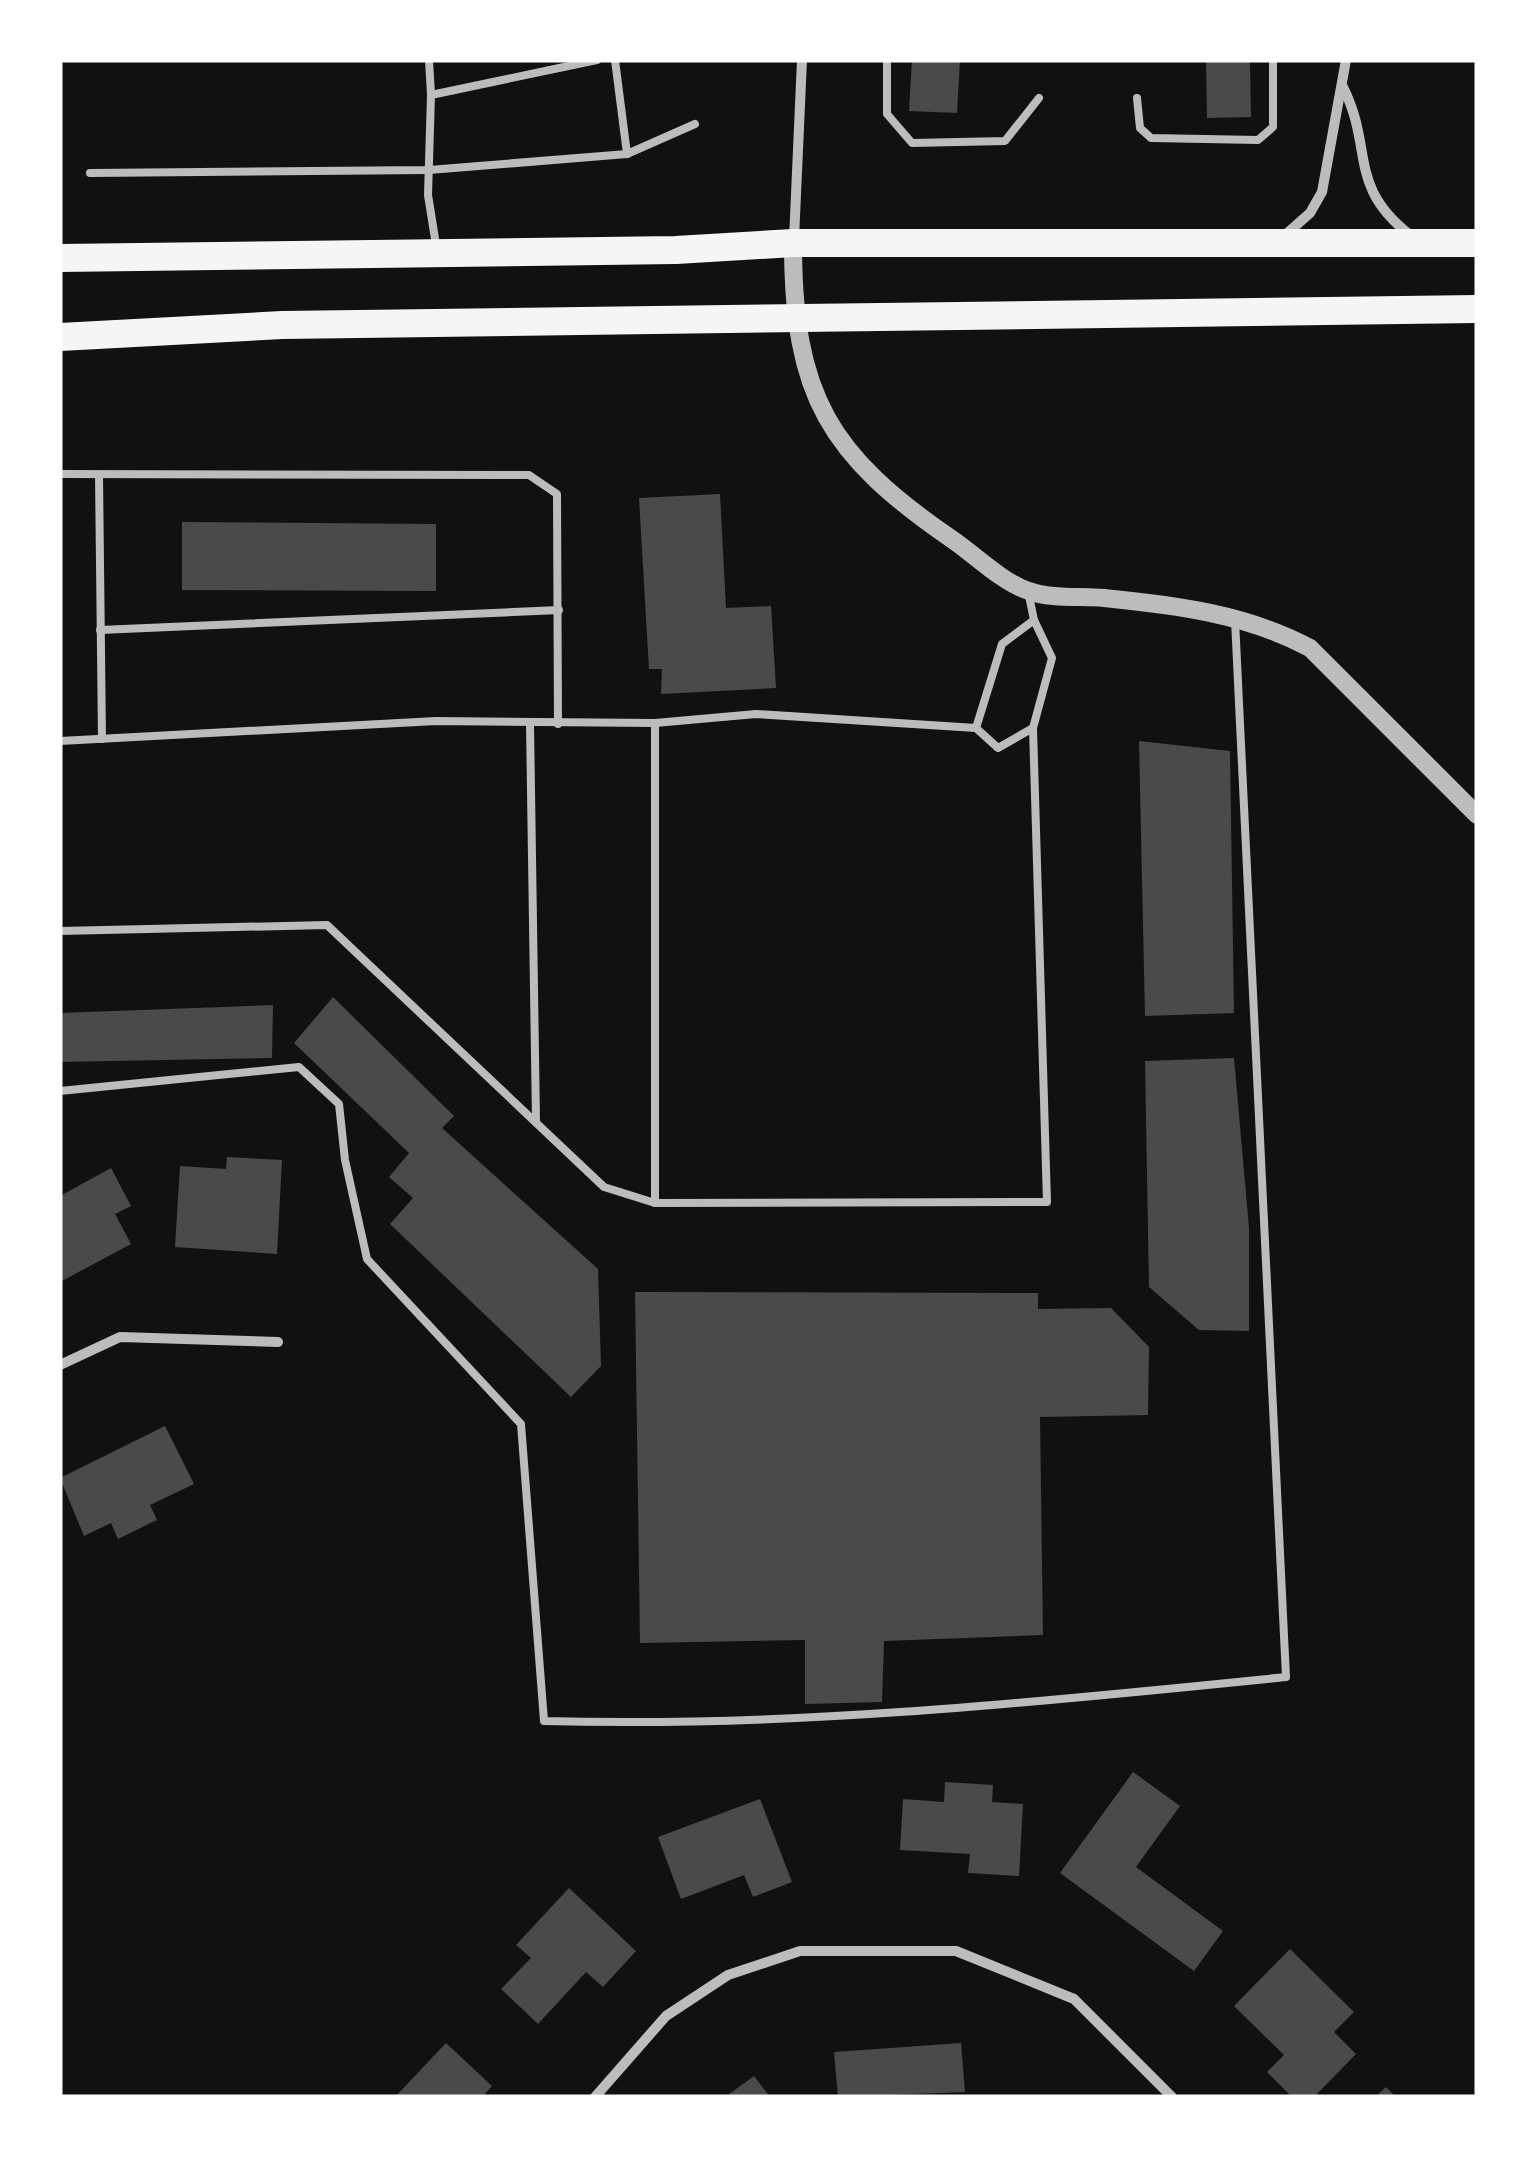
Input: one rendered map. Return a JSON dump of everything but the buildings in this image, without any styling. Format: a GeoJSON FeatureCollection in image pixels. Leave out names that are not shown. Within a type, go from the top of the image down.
{"type":"FeatureCollection","features":[{"type":"Feature","properties":{"kind":"highway"},"geometry":{"type":"LineString","coordinates":[[60,258],[438,254],[794,243],[1477,243]]}},
{"type":"Feature","properties":{"kind":"highway"},"geometry":{"type":"LineString","coordinates":[[60,336],[282,325],[1477,309]]}},
{"type":"Feature","properties":{"kind":"street"},"geometry":{"type":"LineString","coordinates":[[802,60],[794,316],[821,407],[843,447],[872,480],[1028,591],[1180,606],[1276,630],[1310,648],[1477,815]]}},
{"type":"Feature","properties":{"kind":"street"},"geometry":{"type":"LineString","coordinates":[[1277,242],[1310,213],[1322,192],[1346,60]]}},
{"type":"Feature","properties":{"kind":"street"},"geometry":{"type":"LineString","coordinates":[[1344,87],[1358,120],[1362,166],[1370,191],[1385,215],[1420,242]]}},
{"type":"Feature","properties":{"kind":"street"},"geometry":{"type":"LineString","coordinates":[[60,1365],[120,1337],[278,1342]]}},
{"type":"Feature","properties":{"kind":"street"},"geometry":{"type":"LineString","coordinates":[[596,2097],[666,2016],[728,1975],[800,1951],[956,1951],[1074,1999],[1172,2097]]}},
{"type":"Feature","properties":{"kind":"lane"},"geometry":{"type":"LineString","coordinates":[[429,60],[428,170],[438,254]]}},
{"type":"Feature","properties":{"kind":"lane"},"geometry":{"type":"LineString","coordinates":[[431,95],[597,60]]}},
{"type":"Feature","properties":{"kind":"lane"},"geometry":{"type":"LineString","coordinates":[[616,60],[627,154]]}},
{"type":"Feature","properties":{"kind":"lane"},"geometry":{"type":"LineString","coordinates":[[888,60],[887,114],[912,143],[1005,141],[1039,98]]}},
{"type":"Feature","properties":{"kind":"lane"},"geometry":{"type":"LineString","coordinates":[[1137,98],[1140,128],[1151,138],[1258,140],[1273,127],[1273,60]]}},
{"type":"Feature","properties":{"kind":"lane"},"geometry":{"type":"LineString","coordinates":[[90,173],[428,170],[627,154],[695,124]]}},
{"type":"Feature","properties":{"kind":"lane"},"geometry":{"type":"LineString","coordinates":[[60,474],[529,474],[557,494],[558,724]]}},
{"type":"Feature","properties":{"kind":"lane"},"geometry":{"type":"LineString","coordinates":[[98,475],[102,738]]}},
{"type":"Feature","properties":{"kind":"lane"},"geometry":{"type":"LineString","coordinates":[[60,931],[327,925],[604,1187],[655,1203],[1047,1202],[1034,728],[1052,658],[1034,620],[1028,591]]}},
{"type":"Feature","properties":{"kind":"lane"},"geometry":{"type":"LineString","coordinates":[[100,630],[559,610]]}},
{"type":"Feature","properties":{"kind":"lane"},"geometry":{"type":"LineString","coordinates":[[976,728],[1002,644],[1034,620]]}},
{"type":"Feature","properties":{"kind":"lane"},"geometry":{"type":"LineString","coordinates":[[60,1091],[299,1067],[339,1104],[345,1160],[368,1260],[521,1424],[544,1721],[674,1724],[932,1712],[1286,1676],[1235,620]]}},
{"type":"Feature","properties":{"kind":"lane"},"geometry":{"type":"LineString","coordinates":[[60,741],[436,721],[655,723],[756,714],[976,728],[998,748],[1034,728]]}},
{"type":"Feature","properties":{"kind":"lane"},"geometry":{"type":"LineString","coordinates":[[655,723],[655,1203]]}},
{"type":"Feature","properties":{"kind":"lane"},"geometry":{"type":"LineString","coordinates":[[530,724],[536,1122]]}}]}
